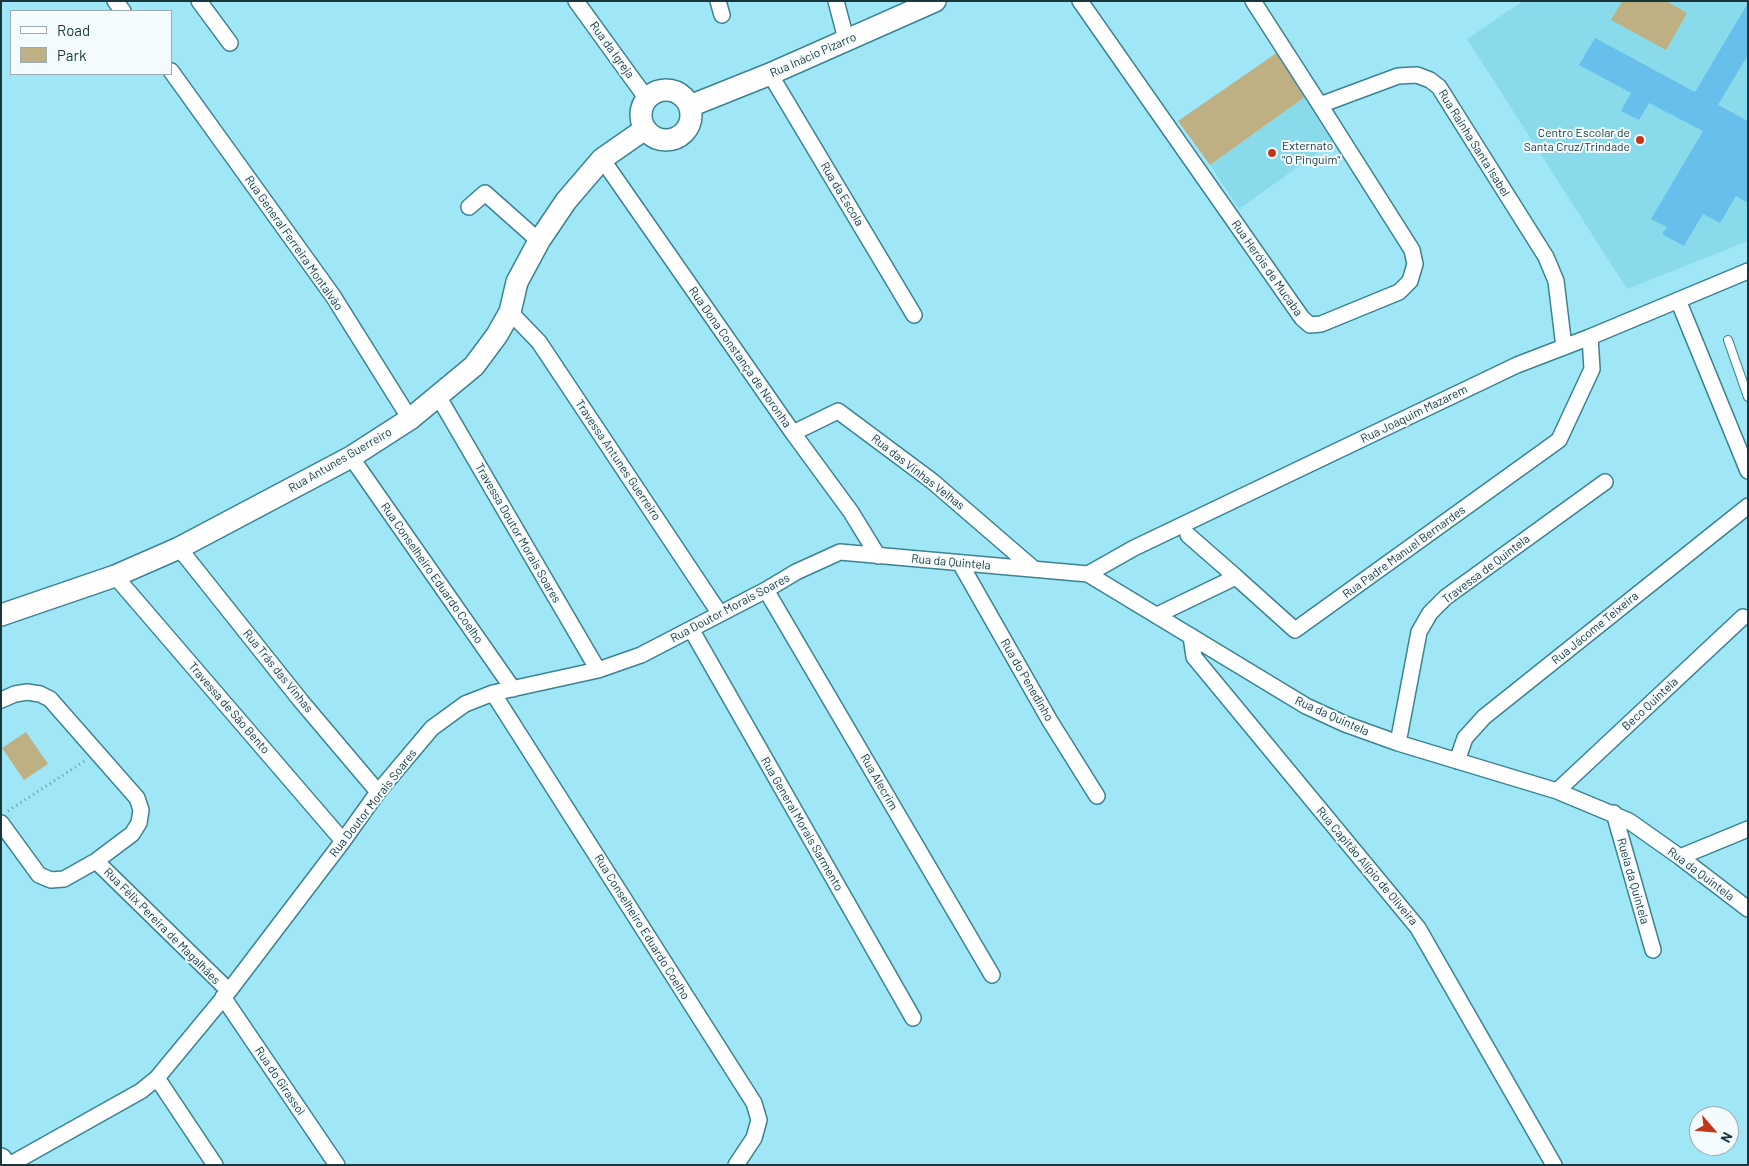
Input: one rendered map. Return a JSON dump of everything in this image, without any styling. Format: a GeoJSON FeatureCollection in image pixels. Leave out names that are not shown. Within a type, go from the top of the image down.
{"type":"FeatureCollection","features":[{"type":"Feature","properties":{"kind":"main road","name":"Rua Inácio Pizarro"},"geometry":{"type":"LineString","coordinates":[[690,106],[770,74],[935,1]]}},
{"type":"Feature","properties":{"kind":"main road"},"geometry":{"type":"LineString","coordinates":[[660,91],[674,91],[686,100],[690,106],[691,121],[688,128],[678,138],[663,140],[656,138],[645,129],[641,113],[643,106],[647,99],[660,91]]}},
{"type":"Feature","properties":{"kind":"main road","name":"Rua Antunes Guerreiro"},"geometry":{"type":"LineString","coordinates":[[1,615],[115,576],[179,548],[351,457],[410,419],[474,366],[498,335],[510,312],[517,282],[539,241],[566,201],[602,158],[645,129]]}},
{"type":"Feature","properties":{"kind":"main road"},"geometry":{"type":"LineString","coordinates":[[1,1159],[5,1165]]}},
{"type":"Feature","properties":{"kind":"street"},"geometry":{"type":"LineString","coordinates":[[199,1],[230,43]]}},
{"type":"Feature","properties":{"kind":"street","name":"Rua da Igreja"},"geometry":{"type":"LineString","coordinates":[[576,1],[647,99]]}},
{"type":"Feature","properties":{"kind":"street"},"geometry":{"type":"LineString","coordinates":[[836,1],[846,40]]}},
{"type":"Feature","properties":{"kind":"street","name":"Rua Heróis de Mucaba"},"geometry":{"type":"LineString","coordinates":[[1080,1],[1302,318],[1310,325],[1321,324],[1399,292],[1410,281],[1415,264],[1412,250],[1320,105]]}},
{"type":"Feature","properties":{"kind":"street"},"geometry":{"type":"LineString","coordinates":[[1253,1],[1320,105]]}},
{"type":"Feature","properties":{"kind":"street","name":"Rua General Ferreira Montalvão"},"geometry":{"type":"LineString","coordinates":[[172,72],[333,296],[410,419]]}},
{"type":"Feature","properties":{"kind":"street","name":"Rua da Escola"},"geometry":{"type":"LineString","coordinates":[[770,74],[914,315]]}},
{"type":"Feature","properties":{"kind":"street","name":"Rua Rainha Santa Isabel"},"geometry":{"type":"LineString","coordinates":[[1320,105],[1398,76],[1417,75],[1430,80],[1439,87],[1546,257],[1556,280],[1564,347]]}},
{"type":"Feature","properties":{"kind":"street","name":"Rua Dona Constança de Noronha"},"geometry":{"type":"LineString","coordinates":[[602,158],[793,433],[851,512],[878,556]]}},
{"type":"Feature","properties":{"kind":"street"},"geometry":{"type":"LineString","coordinates":[[468,207],[485,193],[539,241]]}},
{"type":"Feature","properties":{"kind":"street","name":"Rua Joaquim Mazarem"},"geometry":{"type":"LineString","coordinates":[[1088,574],[1134,548],[1517,365],[1590,337],[1748,271]]}},
{"type":"Feature","properties":{"kind":"street"},"geometry":{"type":"LineString","coordinates":[[1678,300],[1748,471]]}},
{"type":"Feature","properties":{"kind":"street","name":"Travessa Antunes Guerreiro"},"geometry":{"type":"LineString","coordinates":[[510,312],[539,342],[720,614]]}},
{"type":"Feature","properties":{"kind":"street","name":"Rua Padre Manuel Bernardes"},"geometry":{"type":"LineString","coordinates":[[1236,577],[1295,630],[1559,440],[1592,369],[1590,337]]}},
{"type":"Feature","properties":{"kind":"street","name":"Travessa Doutor Morais Soares"},"geometry":{"type":"LineString","coordinates":[[438,396],[598,670]]}},
{"type":"Feature","properties":{"kind":"street","name":"Rua das Vinhas Velhas"},"geometry":{"type":"LineString","coordinates":[[793,433],[838,411],[932,481],[1034,569]]}},
{"type":"Feature","properties":{"kind":"street","name":"Rua Conselheiro Eduardo Coelho"},"geometry":{"type":"LineString","coordinates":[[351,457],[513,689]]}},
{"type":"Feature","properties":{"kind":"street","name":"Travessa de Quintela"},"geometry":{"type":"LineString","coordinates":[[1398,743],[1419,632],[1430,612],[1446,597],[1605,482]]}},
{"type":"Feature","properties":{"kind":"street","name":"Rua Jácome Teixeira"},"geometry":{"type":"LineString","coordinates":[[1458,761],[1465,738],[1484,717],[1748,506]]}},
{"type":"Feature","properties":{"kind":"street"},"geometry":{"type":"LineString","coordinates":[[1157,615],[1236,577],[1188,535]]}},
{"type":"Feature","properties":{"kind":"street","name":"Rua Trás das Vinhas"},"geometry":{"type":"LineString","coordinates":[[179,548],[301,701],[378,792]]}},
{"type":"Feature","properties":{"kind":"street","name":"Rua Doutor Morais Soares"},"geometry":{"type":"LineString","coordinates":[[9,1165],[141,1090],[157,1078],[226,994],[378,792],[432,728],[465,704],[493,693],[598,670],[641,655],[766,590],[796,572],[840,552],[878,556]]}},
{"type":"Feature","properties":{"kind":"street","name":"Rua da Quintela"},"geometry":{"type":"LineString","coordinates":[[878,556],[1088,574],[1306,706],[1346,724],[1398,743],[1557,791],[1629,820],[1748,909]]}},
{"type":"Feature","properties":{"kind":"street","name":"Rua do Penedinho"},"geometry":{"type":"LineString","coordinates":[[960,563],[1050,721],[1097,796]]}},
{"type":"Feature","properties":{"kind":"street","name":"Travessa de São Bento"},"geometry":{"type":"LineString","coordinates":[[115,576],[343,841]]}},
{"type":"Feature","properties":{"kind":"street","name":"Rua Alecrim"},"geometry":{"type":"LineString","coordinates":[[766,590],[992,975]]}},
{"type":"Feature","properties":{"kind":"street","name":"Beco Quintela"},"geometry":{"type":"LineString","coordinates":[[1557,791],[1743,617]]}},
{"type":"Feature","properties":{"kind":"street","name":"Rua General Morais Sarmento"},"geometry":{"type":"LineString","coordinates":[[691,629],[913,1018]]}},
{"type":"Feature","properties":{"kind":"street","name":"Rua Capitão Alípio de Oliveira"},"geometry":{"type":"LineString","coordinates":[[1191,636],[1194,657],[1418,928],[1554,1165]]}},
{"type":"Feature","properties":{"kind":"street","name":"Rua Félix Pereira de Magalhães"},"geometry":{"type":"LineString","coordinates":[[1,700],[21,693],[40,694],[50,700],[137,798],[141,810],[140,823],[132,834],[96,861],[64,879],[51,880],[38,875],[1,822]]}},
{"type":"Feature","properties":{"kind":"street","name":"Rua Conselheiro Eduardo Coelho"},"geometry":{"type":"LineString","coordinates":[[493,693],[754,1103],[759,1120],[754,1138],[736,1165]]}},
{"type":"Feature","properties":{"kind":"street","name":"Ruela da Quintela"},"geometry":{"type":"LineString","coordinates":[[1614,813],[1653,950]]}},
{"type":"Feature","properties":{"kind":"street"},"geometry":{"type":"LineString","coordinates":[[1680,857],[1748,829]]}},
{"type":"Feature","properties":{"kind":"street","name":"Rua Félix Pereira de Magalhães"},"geometry":{"type":"LineString","coordinates":[[96,861],[226,994]]}},
{"type":"Feature","properties":{"kind":"street","name":"Rua do Girassol"},"geometry":{"type":"LineString","coordinates":[[226,994],[337,1165]]}},
{"type":"Feature","properties":{"kind":"street"},"geometry":{"type":"LineString","coordinates":[[157,1078],[214,1165]]}},
{"type":"Feature","properties":{"kind":"lane"},"geometry":{"type":"LineString","coordinates":[[1728,340],[1748,397]]}},
{"type":"Feature","properties":{"kind":"path"},"geometry":{"type":"LineString","coordinates":[[1,816],[97,752]]}},
{"type":"Feature","properties":{"kind":"shaded area","name":"Centro Escolar de Santa Cruz/Trindade"},"geometry":{"type":"Polygon","coordinates":[[[1523,1],[1748,1],[1748,241],[1627,289],[1467,39],[1523,1]]]}},
{"type":"Feature","properties":{"kind":"shaded area","name":"Externato \"O Pinguim\""},"geometry":{"type":"Polygon","coordinates":[[[1306,96],[1334,141],[1239,209],[1210,165],[1306,96]]]}},
{"type":"Feature","properties":{"kind":"green space"},"geometry":{"type":"Polygon","coordinates":[[[1622,1],[1666,1],[1687,13],[1666,50],[1611,20],[1622,1]]]}},
{"type":"Feature","properties":{"kind":"green space"},"geometry":{"type":"Polygon","coordinates":[[[1278,52],[1306,96],[1210,165],[1178,121],[1278,52]]]}},
{"type":"Feature","properties":{"kind":"green space"},"geometry":{"type":"Polygon","coordinates":[[[26,732],[48,764],[24,780],[2,748],[26,732]]]}},
{"type":"Feature","properties":{"kind":"building"},"geometry":{"type":"Polygon","coordinates":[[[1748,3],[1748,55],[1718,105],[1748,121],[1748,203],[1736,196],[1720,223],[1703,214],[1684,246],[1662,234],[1667,227],[1651,219],[1703,131],[1649,103],[1639,120],[1621,111],[1631,93],[1579,65],[1595,38],[1695,92],[1748,3]]]}},
{"type":"Feature","properties":{"kind":"place","name":"Centro Escolar de Santa Cruz/Trindade"},"geometry":{"type":"Point","coordinates":[1640,140]}},
{"type":"Feature","properties":{"kind":"place","name":"Externato \"O Pinguim\""},"geometry":{"type":"Point","coordinates":[1272,153]}}]}
